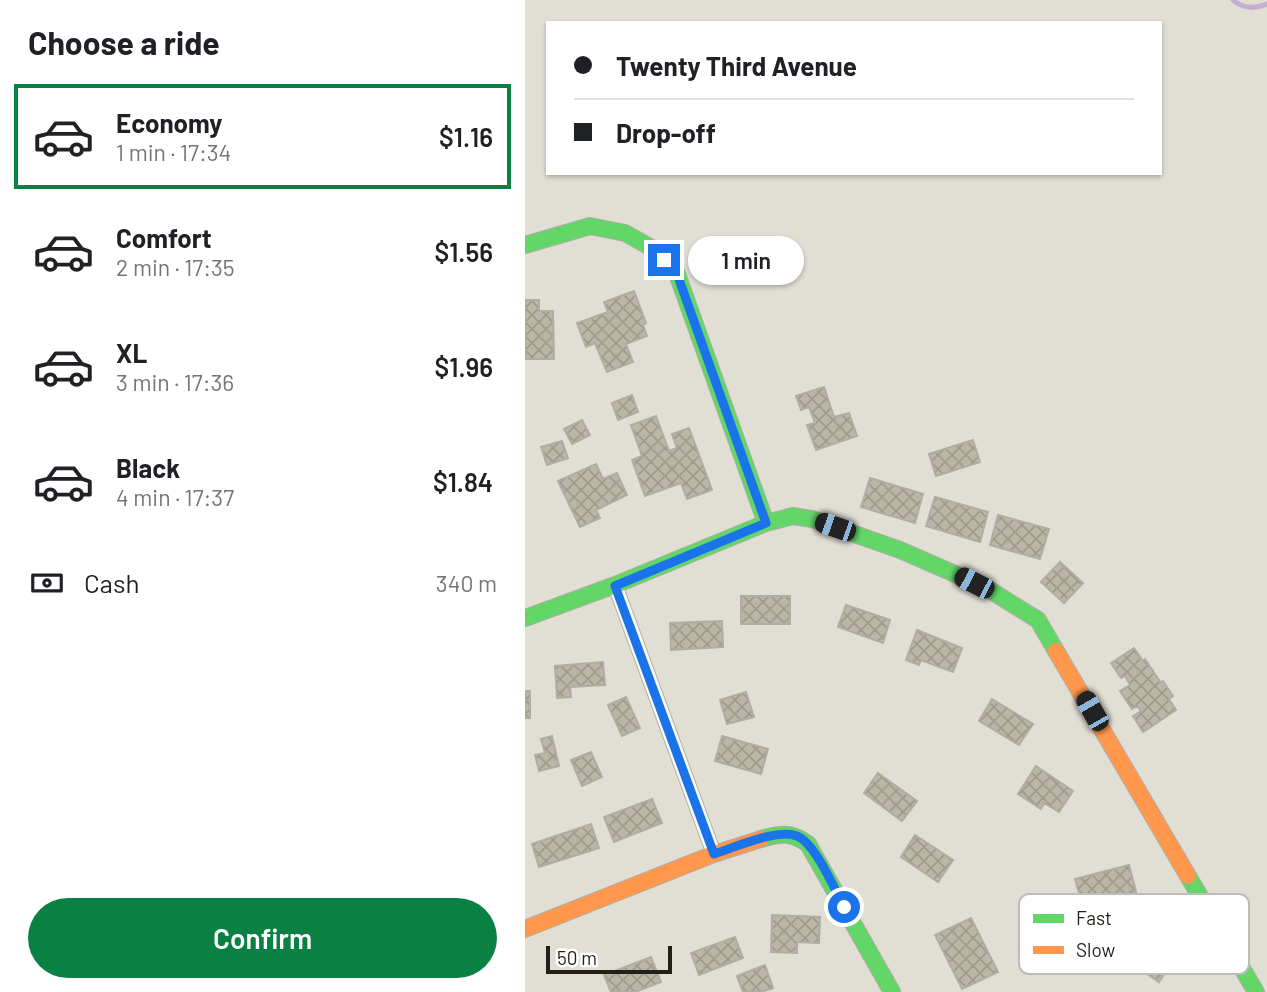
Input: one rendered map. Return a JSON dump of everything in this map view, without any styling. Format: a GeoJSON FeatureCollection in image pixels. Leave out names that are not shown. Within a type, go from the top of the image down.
{"type":"FeatureCollection","features":[{"type":"Feature","properties":{"kind":"street"},"geometry":{"type":"LineString","coordinates":[[525,245],[590,226],[625,233],[652,248],[676,271],[766,523]]}},
{"type":"Feature","properties":{"kind":"street"},"geometry":{"type":"LineString","coordinates":[[525,618],[615,586],[766,523],[793,516],[812,519],[929,560],[1019,606],[1038,620],[1199,894]]}},
{"type":"Feature","properties":{"kind":"street"},"geometry":{"type":"LineString","coordinates":[[615,586],[714,854]]}},
{"type":"Feature","properties":{"kind":"street"},"geometry":{"type":"LineString","coordinates":[[525,929],[714,854],[778,834],[796,835],[809,844],[892,992]]}},
{"type":"Feature","properties":{"kind":"street"},"geometry":{"type":"LineString","coordinates":[[1245,974],[1256,992]]}},
{"type":"Feature","properties":{"kind":"building"},"geometry":{"type":"Polygon","coordinates":[[[634,291],[646,323],[643,325],[647,336],[626,344],[633,362],[607,372],[595,343],[586,347],[577,323],[608,312],[604,302],[634,291]]]}},
{"type":"Feature","properties":{"kind":"building"},"geometry":{"type":"Polygon","coordinates":[[[525,300],[539,300],[539,311],[553,311],[554,359],[525,359],[525,300]]]}},
{"type":"Feature","properties":{"kind":"building"},"geometry":{"type":"Polygon","coordinates":[[[824,387],[834,417],[849,413],[857,436],[816,450],[807,425],[815,423],[809,407],[801,410],[796,396],[824,387]]]}},
{"type":"Feature","properties":{"kind":"building"},"geometry":{"type":"Polygon","coordinates":[[[632,395],[638,412],[618,420],[612,403],[632,395]]]}},
{"type":"Feature","properties":{"kind":"building"},"geometry":{"type":"Polygon","coordinates":[[[656,416],[669,451],[677,448],[672,434],[689,428],[712,490],[687,499],[681,483],[645,496],[632,460],[642,456],[631,425],[656,416]]]}},
{"type":"Feature","properties":{"kind":"building"},"geometry":{"type":"Polygon","coordinates":[[[582,420],[590,435],[572,444],[564,429],[582,420]]]}},
{"type":"Feature","properties":{"kind":"building"},"geometry":{"type":"Polygon","coordinates":[[[973,440],[980,462],[936,476],[929,454],[973,440]]]}},
{"type":"Feature","properties":{"kind":"building"},"geometry":{"type":"Polygon","coordinates":[[[562,441],[568,458],[547,465],[541,447],[562,441]]]}},
{"type":"Feature","properties":{"kind":"building"},"geometry":{"type":"Polygon","coordinates":[[[596,464],[603,479],[617,473],[627,495],[596,510],[600,518],[580,527],[558,481],[596,464]]]}},
{"type":"Feature","properties":{"kind":"building"},"geometry":{"type":"Polygon","coordinates":[[[870,478],[923,494],[915,523],[861,507],[870,478]]]}},
{"type":"Feature","properties":{"kind":"building"},"geometry":{"type":"Polygon","coordinates":[[[935,497],[988,512],[980,542],[926,526],[935,497]]]}},
{"type":"Feature","properties":{"kind":"building"},"geometry":{"type":"Polygon","coordinates":[[[998,515],[1049,529],[1040,559],[990,545],[998,515]]]}},
{"type":"Feature","properties":{"kind":"building"},"geometry":{"type":"Polygon","coordinates":[[[1060,562],[1083,583],[1064,603],[1041,582],[1060,562]]]}},
{"type":"Feature","properties":{"kind":"building"},"geometry":{"type":"Polygon","coordinates":[[[741,596],[790,596],[790,624],[741,624],[741,596]]]}},
{"type":"Feature","properties":{"kind":"building"},"geometry":{"type":"Polygon","coordinates":[[[846,605],[890,620],[883,643],[838,627],[846,605]]]}},
{"type":"Feature","properties":{"kind":"building"},"geometry":{"type":"Polygon","coordinates":[[[722,621],[723,647],[671,650],[670,623],[722,621]]]}},
{"type":"Feature","properties":{"kind":"building"},"geometry":{"type":"Polygon","coordinates":[[[917,630],[962,648],[953,672],[921,660],[919,665],[906,660],[917,630]]]}},
{"type":"Feature","properties":{"kind":"building"},"geometry":{"type":"Polygon","coordinates":[[[1134,648],[1161,683],[1163,681],[1173,696],[1169,699],[1176,710],[1143,732],[1133,716],[1141,711],[1137,706],[1132,709],[1120,691],[1130,685],[1125,676],[1121,678],[1111,663],[1134,648]]]}},
{"type":"Feature","properties":{"kind":"building"},"geometry":{"type":"Polygon","coordinates":[[[603,662],[605,685],[570,687],[571,697],[557,698],[555,666],[603,662]]]}},
{"type":"Feature","properties":{"kind":"building"},"geometry":{"type":"Polygon","coordinates":[[[525,691],[530,691],[530,718],[525,718],[525,691]]]}},
{"type":"Feature","properties":{"kind":"building"},"geometry":{"type":"Polygon","coordinates":[[[746,692],[754,717],[727,724],[720,700],[746,692]]]}},
{"type":"Feature","properties":{"kind":"building"},"geometry":{"type":"Polygon","coordinates":[[[626,697],[640,728],[622,736],[608,705],[626,697]]]}},
{"type":"Feature","properties":{"kind":"building"},"geometry":{"type":"Polygon","coordinates":[[[992,699],[1033,724],[1019,745],[979,721],[992,699]]]}},
{"type":"Feature","properties":{"kind":"building"},"geometry":{"type":"Polygon","coordinates":[[[552,736],[559,766],[539,771],[535,755],[545,753],[541,739],[552,736]]]}},
{"type":"Feature","properties":{"kind":"building"},"geometry":{"type":"Polygon","coordinates":[[[722,736],[768,749],[761,774],[715,761],[722,736]]]}},
{"type":"Feature","properties":{"kind":"building"},"geometry":{"type":"Polygon","coordinates":[[[591,752],[602,777],[582,786],[571,760],[591,752]]]}},
{"type":"Feature","properties":{"kind":"building"},"geometry":{"type":"Polygon","coordinates":[[[1036,766],[1073,791],[1059,812],[1044,803],[1041,809],[1018,794],[1036,766]]]}},
{"type":"Feature","properties":{"kind":"building"},"geometry":{"type":"Polygon","coordinates":[[[878,773],[917,801],[902,821],[864,793],[878,773]]]}},
{"type":"Feature","properties":{"kind":"building"},"geometry":{"type":"Polygon","coordinates":[[[652,799],[662,823],[614,842],[604,817],[652,799]]]}},
{"type":"Feature","properties":{"kind":"building"},"geometry":{"type":"Polygon","coordinates":[[[591,824],[599,848],[539,867],[532,844],[591,824]]]}},
{"type":"Feature","properties":{"kind":"building"},"geometry":{"type":"Polygon","coordinates":[[[915,835],[953,860],[938,882],[901,857],[915,835]]]}},
{"type":"Feature","properties":{"kind":"building"},"geometry":{"type":"Polygon","coordinates":[[[1129,865],[1137,894],[1079,894],[1075,879],[1129,865]]]}},
{"type":"Feature","properties":{"kind":"building"},"geometry":{"type":"Polygon","coordinates":[[[772,915],[820,917],[819,943],[797,942],[797,953],[771,952],[772,915]]]}},
{"type":"Feature","properties":{"kind":"building"},"geometry":{"type":"Polygon","coordinates":[[[971,918],[998,972],[962,989],[935,935],[971,918]]]}},
{"type":"Feature","properties":{"kind":"building"},"geometry":{"type":"Polygon","coordinates":[[[735,937],[743,958],[699,975],[691,953],[735,937]]]}},
{"type":"Feature","properties":{"kind":"building"},"geometry":{"type":"Polygon","coordinates":[[[651,957],[661,982],[635,992],[611,992],[604,975],[651,957]]]}},
{"type":"Feature","properties":{"kind":"building"},"geometry":{"type":"Polygon","coordinates":[[[765,965],[773,988],[761,992],[743,992],[737,976],[765,965]]]}},
{"type":"Feature","properties":{"kind":"building"},"geometry":{"type":"Polygon","coordinates":[[[1147,974],[1164,974],[1159,982],[1147,974]]]}},
{"type":"Feature","properties":{"kind":"waterway"},"geometry":{"type":"LineString","coordinates":[[1233,0],[1249,7],[1267,4]]}},
{"type":"Feature","properties":{"kind":"traffic: fast"},"geometry":{"type":"LineString","coordinates":[[525,245],[590,226],[625,233],[652,248],[676,271],[766,523]]}},
{"type":"Feature","properties":{"kind":"traffic: fast"},"geometry":{"type":"LineString","coordinates":[[525,618],[615,585],[766,523],[793,516],[812,519],[900,550],[985,587],[1038,620],[1056,651]]}},
{"type":"Feature","properties":{"kind":"traffic: fast"},"geometry":{"type":"LineString","coordinates":[[761,839],[786,835],[797,837],[808,844],[892,992]]}},
{"type":"Feature","properties":{"kind":"traffic: fast"},"geometry":{"type":"LineString","coordinates":[[1188,876],[1199,894]]}},
{"type":"Feature","properties":{"kind":"traffic: fast"},"geometry":{"type":"LineString","coordinates":[[1245,974],[1256,992]]}},
{"type":"Feature","properties":{"kind":"traffic: slow"},"geometry":{"type":"LineString","coordinates":[[1056,651],[1188,876]]}},
{"type":"Feature","properties":{"kind":"traffic: slow"},"geometry":{"type":"LineString","coordinates":[[525,929],[714,854],[761,839]]}},
{"type":"Feature","properties":{"kind":"route"},"geometry":{"type":"LineString","coordinates":[[664,260],[676,271],[766,523],[615,586],[714,854],[778,834],[796,835],[809,844],[844,907]]}}]}
